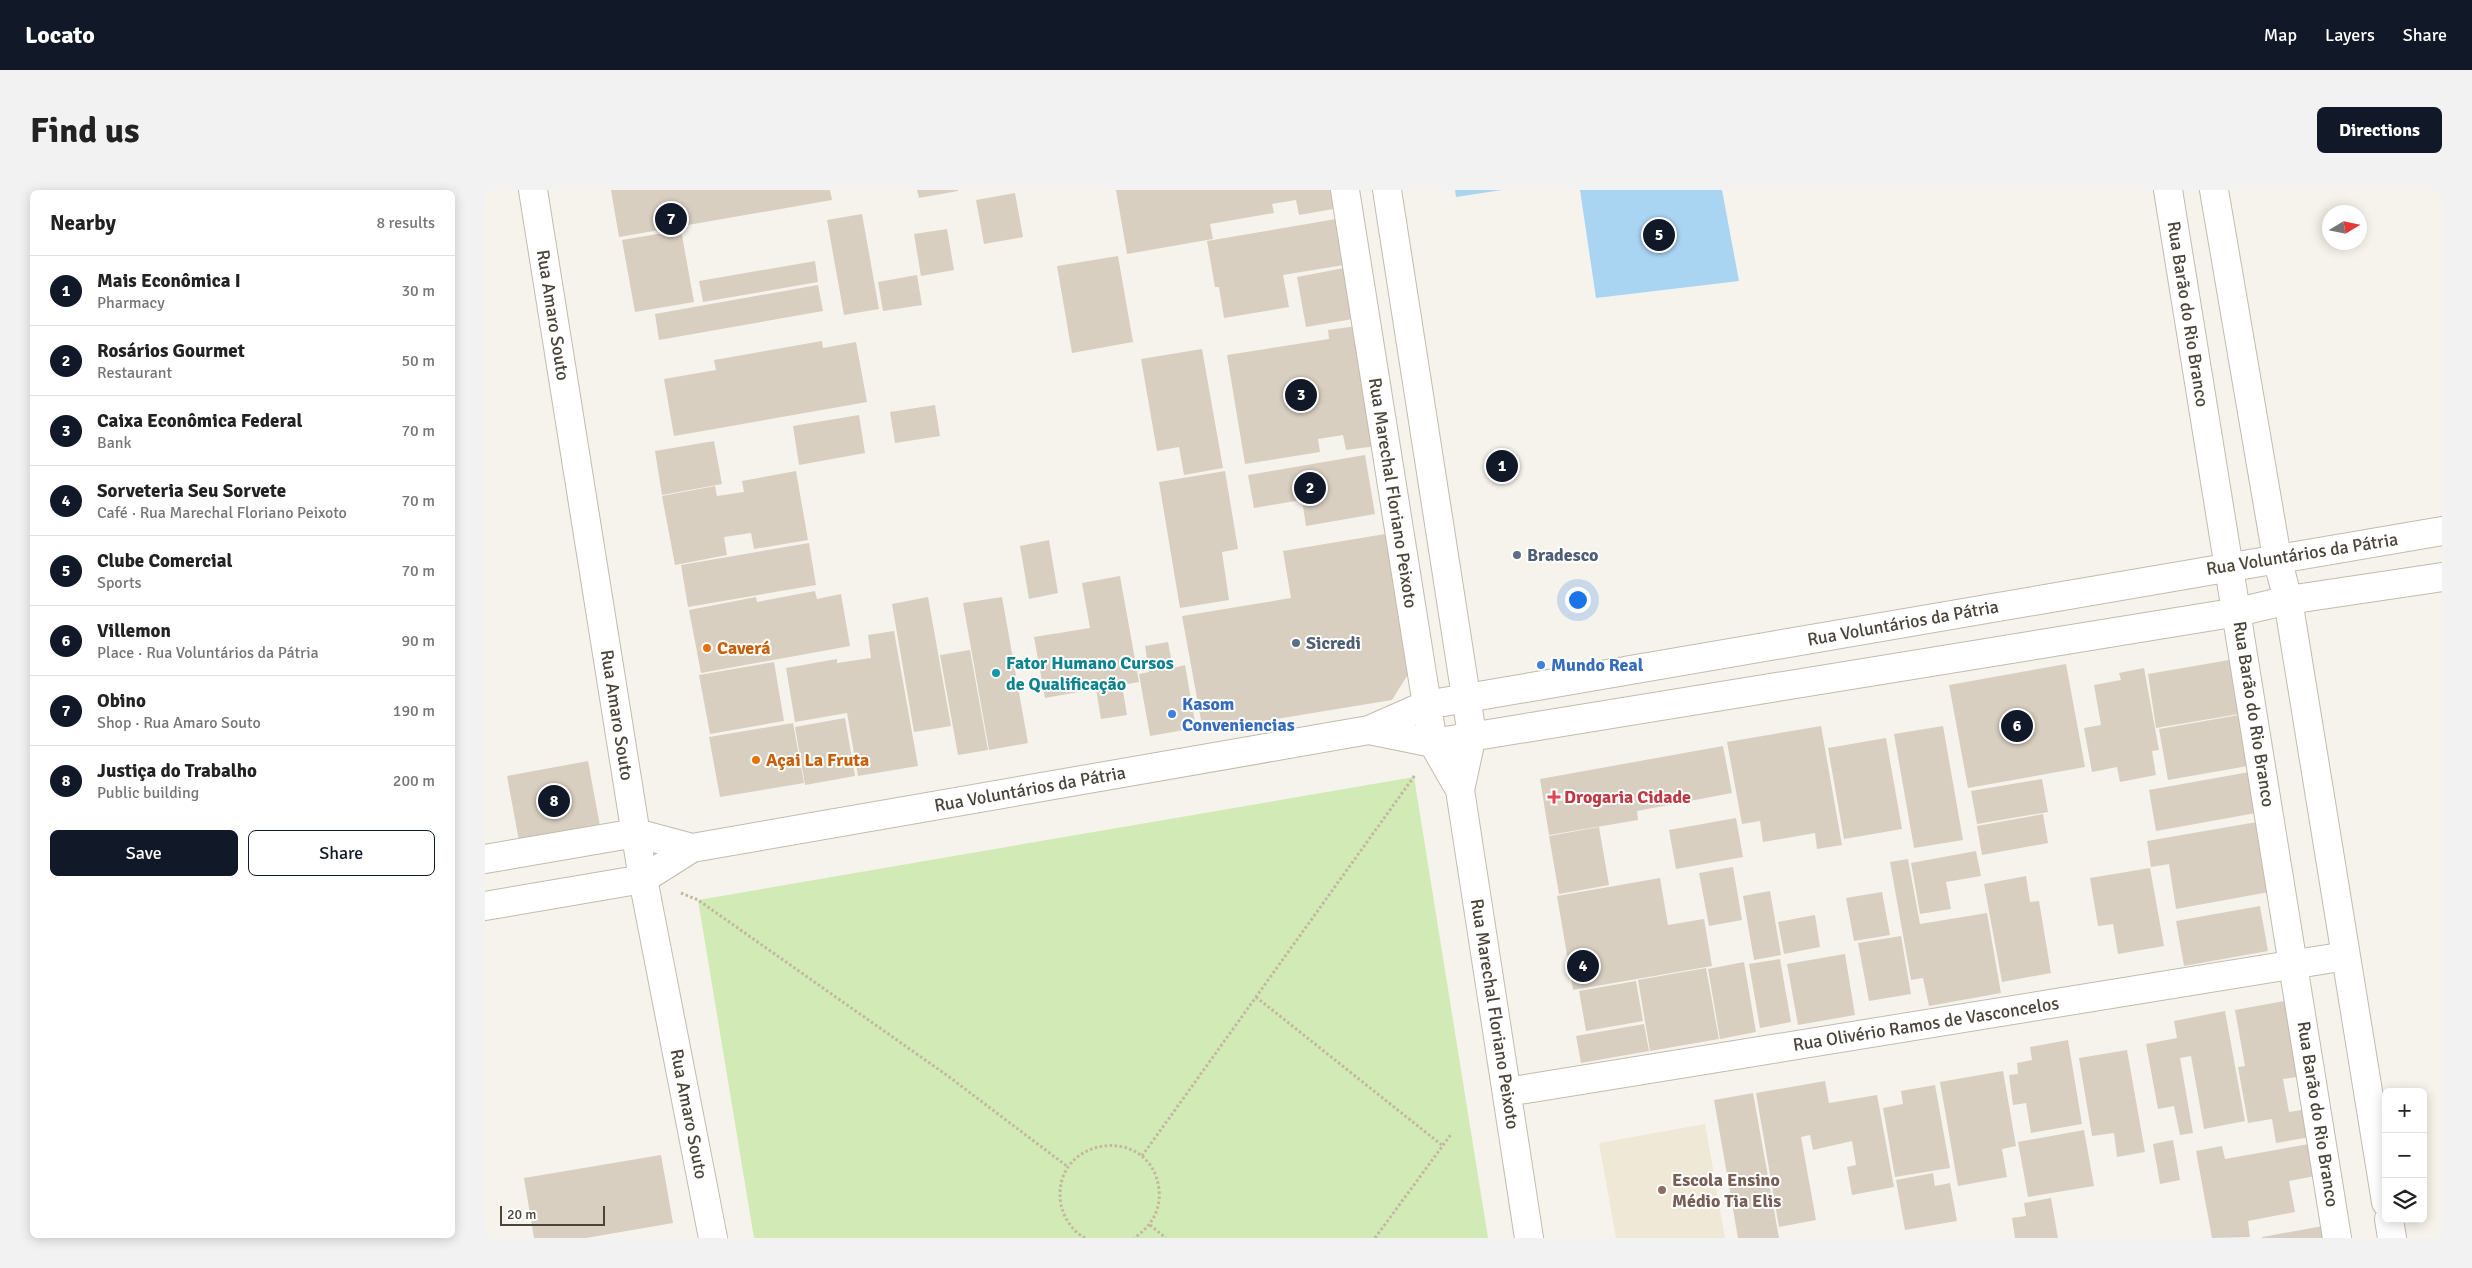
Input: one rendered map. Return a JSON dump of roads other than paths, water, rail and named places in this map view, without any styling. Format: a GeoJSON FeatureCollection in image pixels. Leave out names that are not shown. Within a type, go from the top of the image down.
{"type":"FeatureCollection","features":[{"type":"Feature","properties":{"kind":"street","name":"Rua Amaro Souto"},"geometry":{"type":"LineString","coordinates":[[533,190],[643,879],[713,1238]]}},
{"type":"Feature","properties":{"kind":"street","name":"Rua Marechal Floriano Peixoto"},"geometry":{"type":"LineString","coordinates":[[1345,190],[1433,743],[1460,790],[1529,1238]]}},
{"type":"Feature","properties":{"kind":"street","name":"Rua Marechal Floriano Peixoto"},"geometry":{"type":"LineString","coordinates":[[1387,190],[1465,700],[1473,735],[1460,790]]}},
{"type":"Feature","properties":{"kind":"street","name":"Rua Barão do Rio Branco"},"geometry":{"type":"LineString","coordinates":[[2167,190],[2237,612],[2337,1238]]}},
{"type":"Feature","properties":{"kind":"street"},"geometry":{"type":"LineString","coordinates":[[2214,190],[2277,558],[2288,600],[2382,1178]]}},
{"type":"Feature","properties":{"kind":"street","name":"Rua Voluntários da Pátria"},"geometry":{"type":"LineString","coordinates":[[485,906],[643,879],[692,848],[1369,730],[1426,705],[1465,700],[2229,566],[2442,531]]}},
{"type":"Feature","properties":{"kind":"street","name":"Rua Voluntários da Pátria"},"geometry":{"type":"LineString","coordinates":[[1369,730],[1433,743],[2237,612],[2288,600],[2442,577]]}},
{"type":"Feature","properties":{"kind":"street","name":"Rua Voluntários da Pátria"},"geometry":{"type":"LineString","coordinates":[[485,859],[636,833],[692,848]]}},
{"type":"Feature","properties":{"kind":"street","name":"Rua Olivério Ramos de Vasconcelos"},"geometry":{"type":"LineString","coordinates":[[1507,1092],[2346,956]]}},
{"type":"Feature","properties":{"kind":"street"},"geometry":{"type":"LineString","coordinates":[[2389,1223],[2391,1238]]}},
{"type":"Feature","properties":{"kind":"water"},"geometry":{"type":"Polygon","coordinates":[[[1455,190],[1502,190],[1456,197],[1455,190]]]}},
{"type":"Feature","properties":{"kind":"water"},"geometry":{"type":"Polygon","coordinates":[[[1580,190],[1722,190],[1739,281],[1596,298],[1580,190]]]}},
{"type":"Feature","properties":{"kind":"place","name":"Obino"},"geometry":{"type":"Point","coordinates":[671,219]}},
{"type":"Feature","properties":{"kind":"place","name":"Clube Comercial"},"geometry":{"type":"Point","coordinates":[1659,235]}},
{"type":"Feature","properties":{"kind":"place","name":"Caixa Econômica Federal"},"geometry":{"type":"Point","coordinates":[1301,395]}},
{"type":"Feature","properties":{"kind":"place","name":"Mais Econômica I"},"geometry":{"type":"Point","coordinates":[1502,466]}},
{"type":"Feature","properties":{"kind":"place","name":"Rosários Gourmet"},"geometry":{"type":"Point","coordinates":[1310,488]}},
{"type":"Feature","properties":{"kind":"place","name":"Bradesco"},"geometry":{"type":"Point","coordinates":[1517,555]}},
{"type":"Feature","properties":{"kind":"place","name":"Sicredi"},"geometry":{"type":"Point","coordinates":[1296,643]}},
{"type":"Feature","properties":{"kind":"place","name":"Caverá"},"geometry":{"type":"Point","coordinates":[707,648]}},
{"type":"Feature","properties":{"kind":"place","name":"Mundo Real"},"geometry":{"type":"Point","coordinates":[1541,665]}},
{"type":"Feature","properties":{"kind":"place","name":"Fator Humano Cursos de Qualificação"},"geometry":{"type":"Point","coordinates":[996,673]}},
{"type":"Feature","properties":{"kind":"place","name":"Kasom Conveniencias"},"geometry":{"type":"Point","coordinates":[1172,714]}},
{"type":"Feature","properties":{"kind":"place","name":"Villemon"},"geometry":{"type":"Point","coordinates":[2017,726]}},
{"type":"Feature","properties":{"kind":"place","name":"Açai La Fruta"},"geometry":{"type":"Point","coordinates":[756,760]}},
{"type":"Feature","properties":{"kind":"place","name":"Drogaria Cidade"},"geometry":{"type":"Point","coordinates":[1554,797]}},
{"type":"Feature","properties":{"kind":"place","name":"Justiça do Trabalho"},"geometry":{"type":"Point","coordinates":[554,801]}},
{"type":"Feature","properties":{"kind":"place","name":"Sorveteria Seu Sorvete"},"geometry":{"type":"Point","coordinates":[1583,966]}},
{"type":"Feature","properties":{"kind":"place","name":"Escola Ensino Médio Tia Elis"},"geometry":{"type":"Point","coordinates":[1662,1190]}}]}
